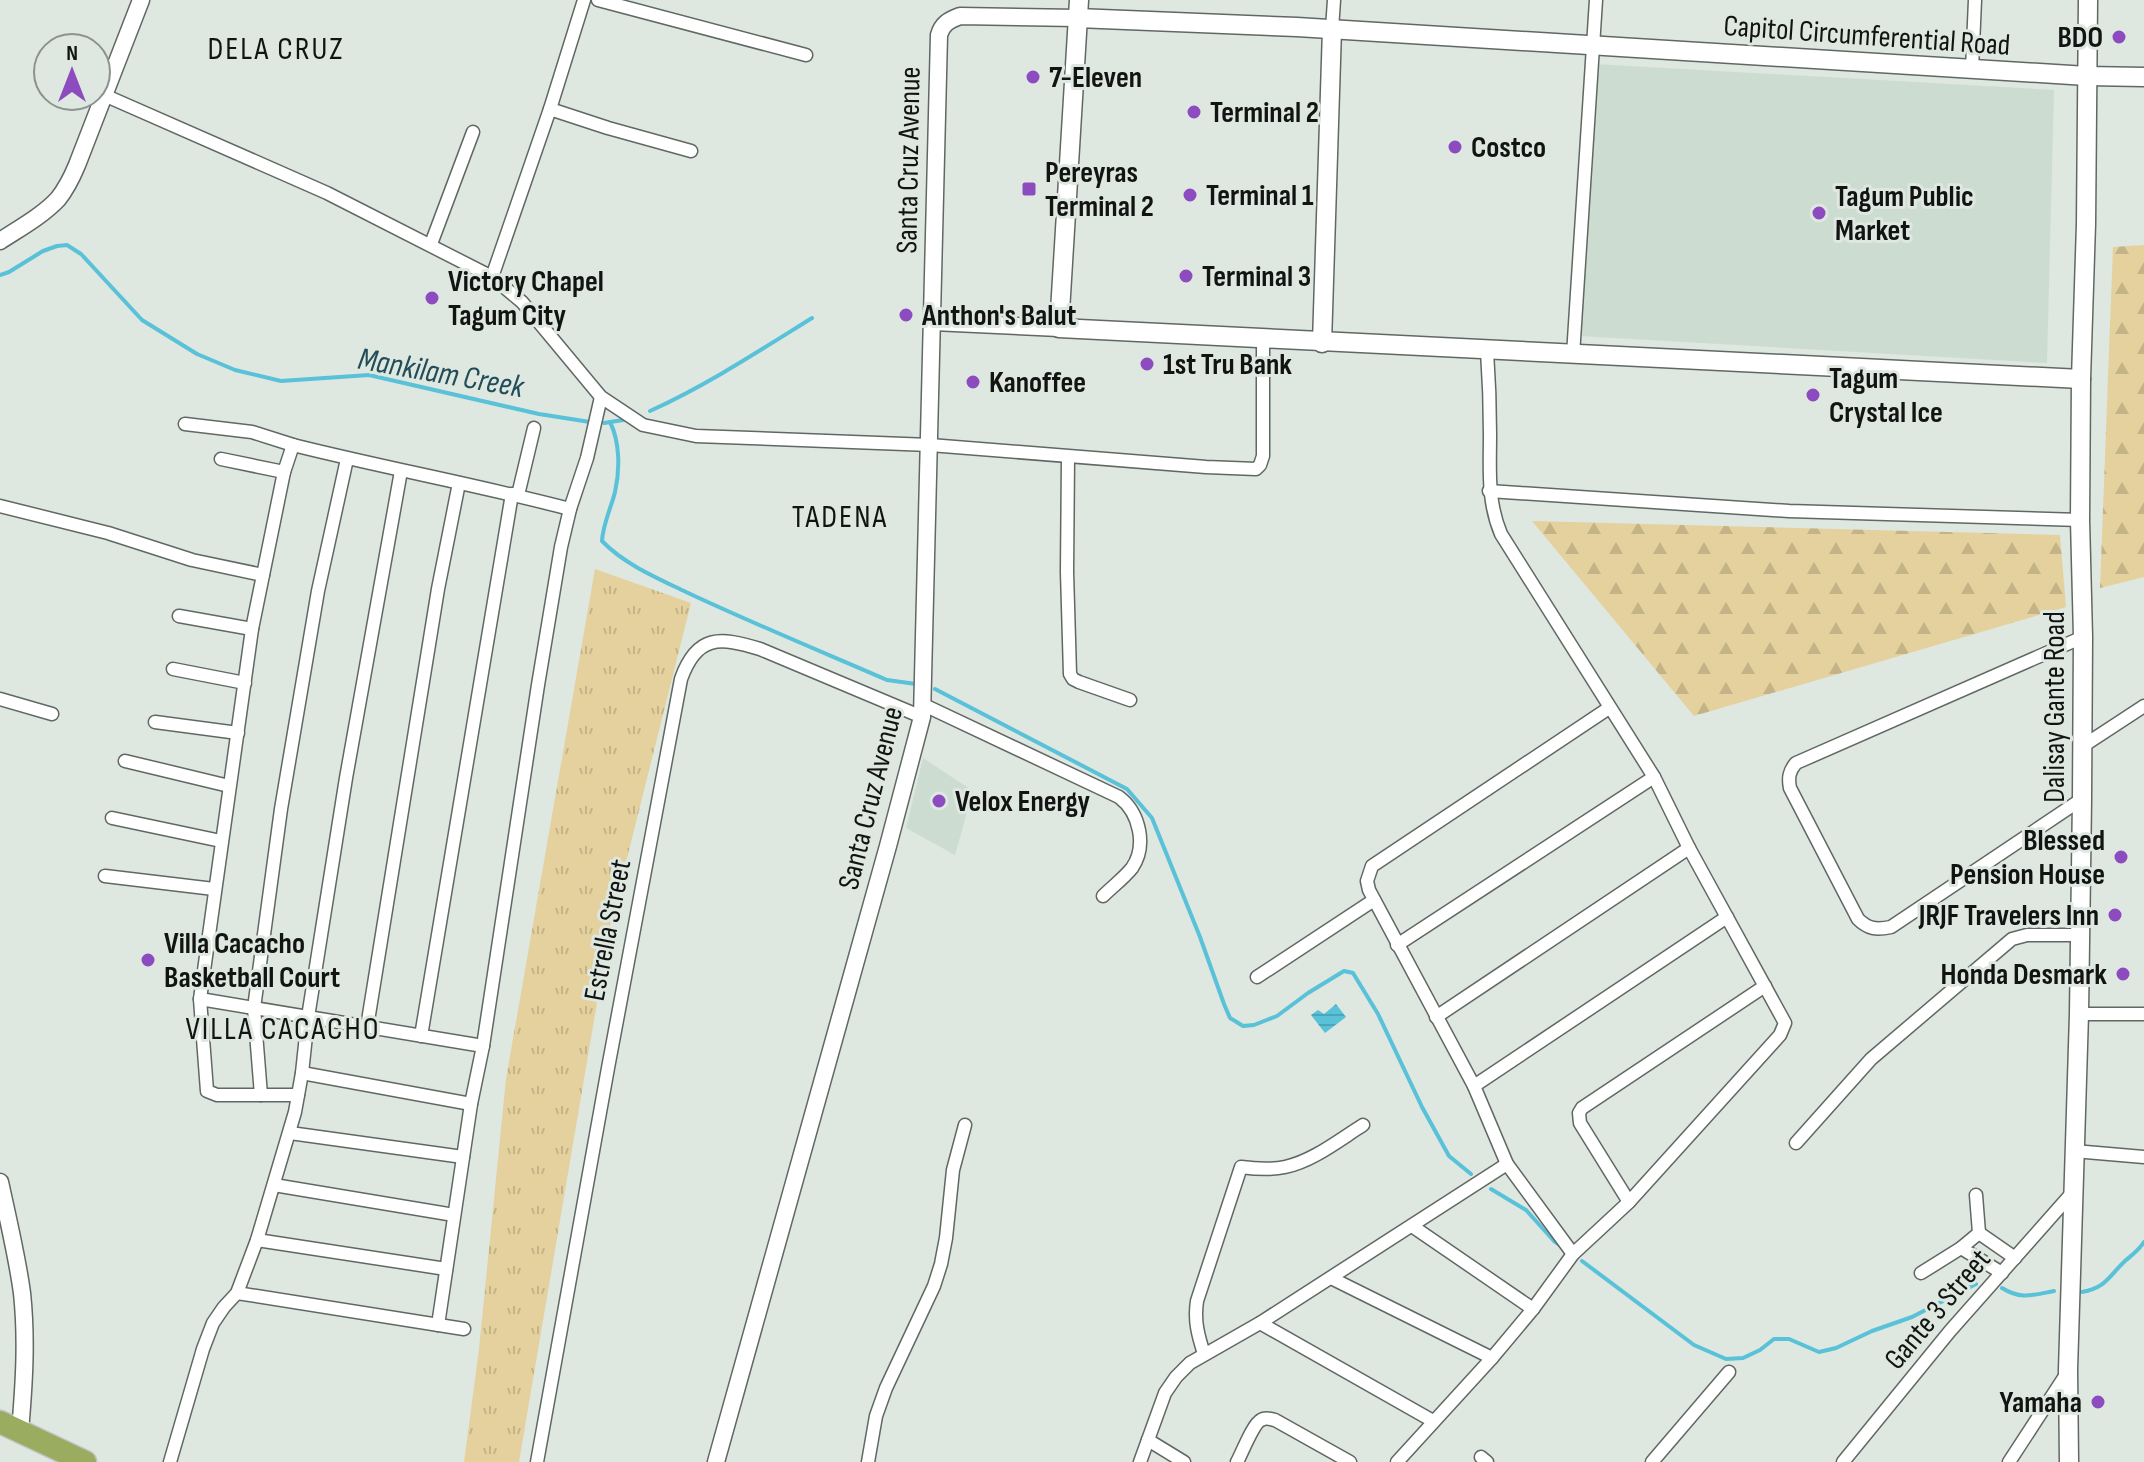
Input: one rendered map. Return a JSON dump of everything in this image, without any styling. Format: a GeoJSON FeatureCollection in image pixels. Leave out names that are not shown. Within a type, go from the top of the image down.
{"type":"FeatureCollection","features":[{"type":"Feature","properties":{"kind":"highway"},"geometry":{"type":"LineString","coordinates":[[10,1427],[85,1462]]}},
{"type":"Feature","properties":{"kind":"main road","name":"Dalisay Gante Road"},"geometry":{"type":"LineString","coordinates":[[2070,1462],[2068,1370],[2079,1014],[2083,746],[2080,520],[2088,0]]}},
{"type":"Feature","properties":{"kind":"main road","name":"Capitol Circumferential Road"},"geometry":{"type":"LineString","coordinates":[[1078,9],[1592,46],[2144,77]]}},
{"type":"Feature","properties":{"kind":"main road"},"geometry":{"type":"LineString","coordinates":[[1078,9],[1059,328],[2081,379]]}},
{"type":"Feature","properties":{"kind":"main road"},"geometry":{"type":"LineString","coordinates":[[1322,343],[1332,29]]}},
{"type":"Feature","properties":{"kind":"street"},"geometry":{"type":"LineString","coordinates":[[112,74],[141,0]]}},
{"type":"Feature","properties":{"kind":"street"},"geometry":{"type":"LineString","coordinates":[[492,277],[584,0]]}},
{"type":"Feature","properties":{"kind":"street"},"geometry":{"type":"LineString","coordinates":[[598,0],[806,55]]}},
{"type":"Feature","properties":{"kind":"street"},"geometry":{"type":"LineString","coordinates":[[1332,29],[1334,0]]}},
{"type":"Feature","properties":{"kind":"street"},"geometry":{"type":"LineString","coordinates":[[1573,355],[1596,0]]}},
{"type":"Feature","properties":{"kind":"street"},"geometry":{"type":"LineString","coordinates":[[1972,69],[1975,0]]}},
{"type":"Feature","properties":{"kind":"street","name":"Santa Cruz Avenue"},"geometry":{"type":"LineString","coordinates":[[716,1462],[923,711],[939,35],[941,28],[954,18],[968,15],[1078,9]]}},
{"type":"Feature","properties":{"kind":"street"},"geometry":{"type":"LineString","coordinates":[[112,99],[327,193],[492,277],[522,302],[601,397],[643,425],[696,436],[930,445],[1256,469],[1263,456],[1263,339]]}},
{"type":"Feature","properties":{"kind":"street"},"geometry":{"type":"LineString","coordinates":[[550,109],[691,151]]}},
{"type":"Feature","properties":{"kind":"street"},"geometry":{"type":"LineString","coordinates":[[0,241],[59,198],[77,165],[97,112]]}},
{"type":"Feature","properties":{"kind":"street"},"geometry":{"type":"LineString","coordinates":[[431,244],[473,132]]}},
{"type":"Feature","properties":{"kind":"street"},"geometry":{"type":"LineString","coordinates":[[933,322],[1059,328]]}},
{"type":"Feature","properties":{"kind":"street"},"geometry":{"type":"LineString","coordinates":[[1397,1462],[1492,1358],[1573,1254],[1629,1202],[1784,1029],[1784,1019],[1689,848],[1654,777],[1501,534],[1489,491],[1487,351]]}},
{"type":"Feature","properties":{"kind":"street"},"geometry":{"type":"LineString","coordinates":[[438,1325],[561,547],[601,397]]}},
{"type":"Feature","properties":{"kind":"street"},"geometry":{"type":"LineString","coordinates":[[185,424],[252,432],[347,459],[515,494],[570,509]]}},
{"type":"Feature","properties":{"kind":"street"},"geometry":{"type":"LineString","coordinates":[[421,1036],[515,494],[534,428]]}},
{"type":"Feature","properties":{"kind":"street"},"geometry":{"type":"LineString","coordinates":[[293,445],[284,472],[252,629],[200,999],[207,1091],[217,1095],[298,1095]]}},
{"type":"Feature","properties":{"kind":"street"},"geometry":{"type":"LineString","coordinates":[[1068,457],[1070,674],[1079,682],[1130,700]]}},
{"type":"Feature","properties":{"kind":"street"},"geometry":{"type":"LineString","coordinates":[[221,459],[284,472]]}},
{"type":"Feature","properties":{"kind":"street"},"geometry":{"type":"LineString","coordinates":[[261,1095],[254,1008],[284,793],[318,591],[347,459]]}},
{"type":"Feature","properties":{"kind":"street"},"geometry":{"type":"LineString","coordinates":[[170,1462],[203,1349],[213,1323],[237,1293],[290,1133],[302,1073],[346,778],[401,471]]}},
{"type":"Feature","properties":{"kind":"street"},"geometry":{"type":"LineString","coordinates":[[367,1027],[438,589],[459,483]]}},
{"type":"Feature","properties":{"kind":"street"},"geometry":{"type":"LineString","coordinates":[[1489,491],[1789,511],[2080,520]]}},
{"type":"Feature","properties":{"kind":"street"},"geometry":{"type":"LineString","coordinates":[[0,506],[108,533],[192,560],[263,575]]}},
{"type":"Feature","properties":{"kind":"street"},"geometry":{"type":"LineString","coordinates":[[179,616],[252,629]]}},
{"type":"Feature","properties":{"kind":"street"},"geometry":{"type":"LineString","coordinates":[[2082,799],[1891,927],[1880,929],[1866,927],[1858,919],[1788,780],[1790,769],[1796,763],[2083,637]]}},
{"type":"Feature","properties":{"kind":"street","name":"Estrella Street"},"geometry":{"type":"LineString","coordinates":[[537,1462],[678,695],[687,662],[697,649],[719,641],[760,649],[923,711],[1119,797],[1129,805],[1139,833],[1138,857],[1131,869],[1103,896]]}},
{"type":"Feature","properties":{"kind":"street"},"geometry":{"type":"LineString","coordinates":[[173,669],[245,683]]}},
{"type":"Feature","properties":{"kind":"street"},"geometry":{"type":"LineString","coordinates":[[0,699],[52,714]]}},
{"type":"Feature","properties":{"kind":"street"},"geometry":{"type":"LineString","coordinates":[[2083,746],[2144,706]]}},
{"type":"Feature","properties":{"kind":"street"},"geometry":{"type":"LineString","coordinates":[[1573,1254],[1507,1164],[1474,1086],[1397,945],[1367,881],[1372,866],[1609,708]]}},
{"type":"Feature","properties":{"kind":"street"},"geometry":{"type":"LineString","coordinates":[[155,722],[238,733]]}},
{"type":"Feature","properties":{"kind":"street"},"geometry":{"type":"LineString","coordinates":[[125,761],[229,786]]}},
{"type":"Feature","properties":{"kind":"street"},"geometry":{"type":"LineString","coordinates":[[1397,945],[1654,777]]}},
{"type":"Feature","properties":{"kind":"street"},"geometry":{"type":"LineString","coordinates":[[112,818],[221,841]]}},
{"type":"Feature","properties":{"kind":"street"},"geometry":{"type":"LineString","coordinates":[[1436,1017],[1689,848]]}},
{"type":"Feature","properties":{"kind":"street"},"geometry":{"type":"LineString","coordinates":[[105,876],[214,889]]}},
{"type":"Feature","properties":{"kind":"street"},"geometry":{"type":"LineString","coordinates":[[1257,977],[1374,900]]}},
{"type":"Feature","properties":{"kind":"street"},"geometry":{"type":"LineString","coordinates":[[1474,1086],[1727,917]]}},
{"type":"Feature","properties":{"kind":"street"},"geometry":{"type":"LineString","coordinates":[[1796,1143],[1871,1059],[2012,939],[2027,935],[2079,935]]}},
{"type":"Feature","properties":{"kind":"street"},"geometry":{"type":"LineString","coordinates":[[1629,1202],[1580,1123],[1582,1108],[1765,986]]}},
{"type":"Feature","properties":{"kind":"street"},"geometry":{"type":"LineString","coordinates":[[200,999],[483,1046]]}},
{"type":"Feature","properties":{"kind":"street"},"geometry":{"type":"LineString","coordinates":[[2079,1014],[2144,1014]]}},
{"type":"Feature","properties":{"kind":"street"},"geometry":{"type":"LineString","coordinates":[[302,1073],[471,1104]]}},
{"type":"Feature","properties":{"kind":"street"},"geometry":{"type":"LineString","coordinates":[[868,1462],[876,1416],[886,1388],[934,1286],[941,1264],[953,1170],[965,1125]]}},
{"type":"Feature","properties":{"kind":"street"},"geometry":{"type":"LineString","coordinates":[[1204,1354],[1196,1329],[1197,1301],[1241,1167],[1287,1167],[1363,1125]]}},
{"type":"Feature","properties":{"kind":"street"},"geometry":{"type":"LineString","coordinates":[[290,1133],[463,1157]]}},
{"type":"Feature","properties":{"kind":"street"},"geometry":{"type":"LineString","coordinates":[[2074,1151],[2144,1157]]}},
{"type":"Feature","properties":{"kind":"street"},"geometry":{"type":"LineString","coordinates":[[1140,1462],[1165,1393],[1190,1363],[1260,1323],[1507,1164]]}},
{"type":"Feature","properties":{"kind":"street"},"geometry":{"type":"LineString","coordinates":[[0,1182],[22,1294],[25,1375],[10,1427]]}},
{"type":"Feature","properties":{"kind":"street"},"geometry":{"type":"LineString","coordinates":[[274,1185],[454,1215]]}},
{"type":"Feature","properties":{"kind":"street","name":"Gante 3 Street"},"geometry":{"type":"LineString","coordinates":[[1843,1462],[1950,1331],[2073,1192]]}},
{"type":"Feature","properties":{"kind":"street"},"geometry":{"type":"LineString","coordinates":[[1976,1195],[1979,1233]]}},
{"type":"Feature","properties":{"kind":"street"},"geometry":{"type":"LineString","coordinates":[[1412,1226],[1533,1309]]}},
{"type":"Feature","properties":{"kind":"street"},"geometry":{"type":"LineString","coordinates":[[1979,1233],[2015,1258]]}},
{"type":"Feature","properties":{"kind":"street"},"geometry":{"type":"LineString","coordinates":[[1921,1273],[1979,1233]]}},
{"type":"Feature","properties":{"kind":"street"},"geometry":{"type":"LineString","coordinates":[[257,1240],[446,1269]]}},
{"type":"Feature","properties":{"kind":"street"},"geometry":{"type":"LineString","coordinates":[[1961,1248],[2002,1273]]}},
{"type":"Feature","properties":{"kind":"street"},"geometry":{"type":"LineString","coordinates":[[1331,1278],[1492,1358]]}},
{"type":"Feature","properties":{"kind":"street"},"geometry":{"type":"LineString","coordinates":[[237,1293],[464,1329]]}},
{"type":"Feature","properties":{"kind":"street"},"geometry":{"type":"LineString","coordinates":[[1260,1323],[1433,1421]]}},
{"type":"Feature","properties":{"kind":"street"},"geometry":{"type":"LineString","coordinates":[[2009,1462],[2068,1370]]}},
{"type":"Feature","properties":{"kind":"street"},"geometry":{"type":"LineString","coordinates":[[1652,1462],[1729,1372]]}},
{"type":"Feature","properties":{"kind":"street"},"geometry":{"type":"LineString","coordinates":[[1237,1462],[1256,1425],[1268,1419],[1350,1462]]}},
{"type":"Feature","properties":{"kind":"street"},"geometry":{"type":"LineString","coordinates":[[1148,1440],[1184,1462]]}},
{"type":"Feature","properties":{"kind":"shaded area","name":"Tagum Public Market"},"geometry":{"type":"Polygon","coordinates":[[[1595,64],[2054,90],[2047,363],[1580,336],[1595,64]]]}},
{"type":"Feature","properties":{"kind":"shaded area"},"geometry":{"type":"Polygon","coordinates":[[[923,758],[973,791],[955,855],[906,828],[923,758]]]}},
{"type":"Feature","properties":{"kind":"green space"},"geometry":{"type":"Polygon","coordinates":[[[2144,245],[2144,577],[2100,588],[2113,247],[2144,245]]]}},
{"type":"Feature","properties":{"kind":"green space"},"geometry":{"type":"Polygon","coordinates":[[[1532,521],[2060,535],[2066,607],[1694,716],[1532,521]]]}},
{"type":"Feature","properties":{"kind":"green space"},"geometry":{"type":"Polygon","coordinates":[[[595,569],[691,603],[610,926],[519,1462],[464,1462],[479,1349],[506,1079],[595,569]]]}},
{"type":"Feature","properties":{"kind":"water"},"geometry":{"type":"Polygon","coordinates":[[[1336,1004],[1346,1017],[1325,1033],[1311,1015],[1318,1010],[1324,1014],[1336,1004]]]}},
{"type":"Feature","properties":{"kind":"waterway","name":"Mankilam Creek"},"geometry":{"type":"LineString","coordinates":[[0,275],[43,251],[67,245],[81,254],[142,320],[197,354],[235,370],[281,381],[369,375],[539,414],[590,422]]}},
{"type":"Feature","properties":{"kind":"waterway"},"geometry":{"type":"LineString","coordinates":[[650,411],[712,379],[812,318]]}},
{"type":"Feature","properties":{"kind":"waterway","name":"Mankilam Creek"},"geometry":{"type":"LineString","coordinates":[[604,423],[623,420]]}},
{"type":"Feature","properties":{"kind":"waterway"},"geometry":{"type":"LineString","coordinates":[[610,422],[617,447],[618,475],[602,541],[611,549],[652,576],[736,615],[887,680],[916,684]]}},
{"type":"Feature","properties":{"kind":"waterway"},"geometry":{"type":"LineString","coordinates":[[935,689],[1127,789],[1152,818],[1230,1018],[1243,1026],[1254,1025],[1277,1016],[1344,971],[1353,973],[1378,1014],[1449,1156],[1471,1174]]}},
{"type":"Feature","properties":{"kind":"waterway"},"geometry":{"type":"LineString","coordinates":[[1491,1189],[1526,1210],[1561,1246]]}},
{"type":"Feature","properties":{"kind":"waterway"},"geometry":{"type":"LineString","coordinates":[[2082,1292],[2106,1281],[2144,1242]]}},
{"type":"Feature","properties":{"kind":"waterway"},"geometry":{"type":"LineString","coordinates":[[1582,1261],[1694,1345],[1726,1359],[1743,1358],[1774,1339],[1789,1339],[1819,1352],[1836,1348],[1912,1317],[1976,1284]]}},
{"type":"Feature","properties":{"kind":"waterway"},"geometry":{"type":"LineString","coordinates":[[2002,1288],[2021,1295],[2054,1291]]}},
{"type":"Feature","properties":{"kind":"place","name":"BDO"},"geometry":{"type":"Point","coordinates":[2119,37]}},
{"type":"Feature","properties":{"kind":"place","name":"7-Eleven"},"geometry":{"type":"Point","coordinates":[1033,77]}},
{"type":"Feature","properties":{"kind":"place","name":"Terminal 2"},"geometry":{"type":"Point","coordinates":[1194,112]}},
{"type":"Feature","properties":{"kind":"place","name":"Costco"},"geometry":{"type":"Point","coordinates":[1455,147]}},
{"type":"Feature","properties":{"kind":"place","name":"Pereyras Terminal 2"},"geometry":{"type":"Point","coordinates":[1029,189]}},
{"type":"Feature","properties":{"kind":"place","name":"Terminal 1"},"geometry":{"type":"Point","coordinates":[1190,195]}},
{"type":"Feature","properties":{"kind":"place","name":"Tagum Public Market"},"geometry":{"type":"Point","coordinates":[1819,213]}},
{"type":"Feature","properties":{"kind":"place","name":"Terminal 3"},"geometry":{"type":"Point","coordinates":[1186,276]}},
{"type":"Feature","properties":{"kind":"place","name":"Victory Chapel Tagum City"},"geometry":{"type":"Point","coordinates":[432,298]}},
{"type":"Feature","properties":{"kind":"place","name":"Anthon's Balut"},"geometry":{"type":"Point","coordinates":[906,315]}},
{"type":"Feature","properties":{"kind":"place","name":"1st Tru Bank"},"geometry":{"type":"Point","coordinates":[1147,364]}},
{"type":"Feature","properties":{"kind":"place","name":"Kanoffee"},"geometry":{"type":"Point","coordinates":[973,382]}},
{"type":"Feature","properties":{"kind":"place","name":"Tagum Crystal Ice"},"geometry":{"type":"Point","coordinates":[1813,395]}},
{"type":"Feature","properties":{"kind":"place","name":"Velox Energy"},"geometry":{"type":"Point","coordinates":[939,801]}},
{"type":"Feature","properties":{"kind":"place","name":"Blessed Pension House"},"geometry":{"type":"Point","coordinates":[2121,857]}},
{"type":"Feature","properties":{"kind":"place","name":"JRJF Travelers Inn"},"geometry":{"type":"Point","coordinates":[2115,915]}},
{"type":"Feature","properties":{"kind":"place","name":"Villa Cacacho Basketball Court"},"geometry":{"type":"Point","coordinates":[148,960]}},
{"type":"Feature","properties":{"kind":"place","name":"Honda Desmark"},"geometry":{"type":"Point","coordinates":[2123,974]}},
{"type":"Feature","properties":{"kind":"place","name":"Yamaha"},"geometry":{"type":"Point","coordinates":[2098,1402]}},
{"type":"Feature","properties":{"kind":"district","name":"DELA CRUZ"},"geometry":{"type":"Point","coordinates":[276,48]}},
{"type":"Feature","properties":{"kind":"district","name":"TADENA"},"geometry":{"type":"Point","coordinates":[840,516]}},
{"type":"Feature","properties":{"kind":"district","name":"VILLA CACACHO"},"geometry":{"type":"Point","coordinates":[283,1028]}}]}
